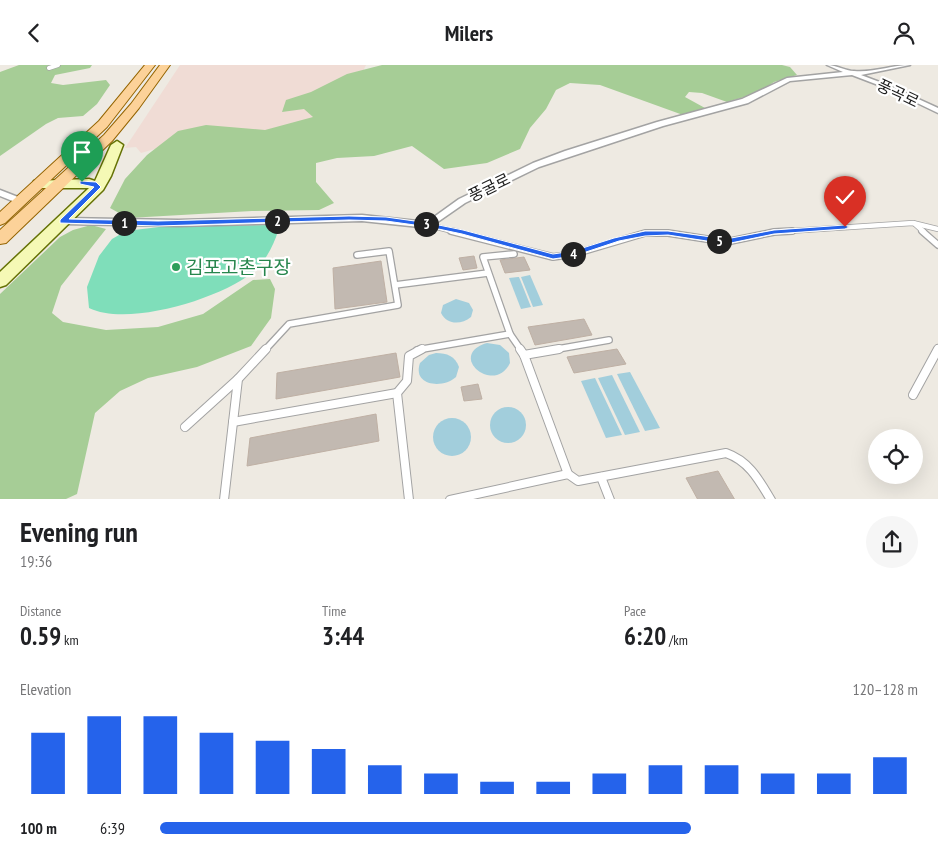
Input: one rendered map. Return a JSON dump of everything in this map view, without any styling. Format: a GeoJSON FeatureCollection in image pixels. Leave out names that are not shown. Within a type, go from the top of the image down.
{"type":"FeatureCollection","features":[{"type":"Feature","properties":{"kind":"main road"},"geometry":{"type":"LineString","coordinates":[[0,220],[102,124],[150,65]]}},
{"type":"Feature","properties":{"kind":"main road"},"geometry":{"type":"LineString","coordinates":[[0,239],[108,138],[135,106],[165,65]]}},
{"type":"Feature","properties":{"kind":"main road"},"geometry":{"type":"LineString","coordinates":[[118,145],[135,106]]}},
{"type":"Feature","properties":{"kind":"main road"},"geometry":{"type":"LineString","coordinates":[[0,213],[20,201]]}},
{"type":"Feature","properties":{"kind":"street","name":"풍곡로"},"geometry":{"type":"LineString","coordinates":[[830,65],[854,73],[938,111]]}},
{"type":"Feature","properties":{"kind":"street","name":"풍굴로"},"geometry":{"type":"LineString","coordinates":[[429,225],[462,201],[536,165],[660,124],[745,101],[789,79],[854,73],[907,65]]}},
{"type":"Feature","properties":{"kind":"street"},"geometry":{"type":"LineString","coordinates":[[0,281],[98,187],[105,177],[118,145]]}},
{"type":"Feature","properties":{"kind":"street"},"geometry":{"type":"LineString","coordinates":[[39,183],[89,183],[98,187]]}},
{"type":"Feature","properties":{"kind":"street"},"geometry":{"type":"LineString","coordinates":[[0,193],[20,201]]}},
{"type":"Feature","properties":{"kind":"street"},"geometry":{"type":"LineString","coordinates":[[63,221],[179,223],[362,218],[429,225]]}},
{"type":"Feature","properties":{"kind":"lane"},"geometry":{"type":"LineString","coordinates":[[49,68],[58,65]]}},
{"type":"Feature","properties":{"kind":"lane"},"geometry":{"type":"LineString","coordinates":[[913,223],[938,245]]}},
{"type":"Feature","properties":{"kind":"lane"},"geometry":{"type":"LineString","coordinates":[[429,225],[553,257],[574,254],[617,239],[645,233],[668,233],[726,242],[774,232],[913,223],[938,229]]}},
{"type":"Feature","properties":{"kind":"lane"},"geometry":{"type":"LineString","coordinates":[[184,427],[238,379],[289,324],[398,305],[389,251],[357,255]]}},
{"type":"Feature","properties":{"kind":"lane"},"geometry":{"type":"LineString","coordinates":[[514,254],[483,257],[510,334],[524,355],[568,474],[578,481],[726,453],[737,455],[747,463],[771,499]]}},
{"type":"Feature","properties":{"kind":"lane"},"geometry":{"type":"LineString","coordinates":[[395,285],[488,273]]}},
{"type":"Feature","properties":{"kind":"lane"},"geometry":{"type":"LineString","coordinates":[[233,422],[397,393],[407,381],[409,356],[412,353],[426,348],[510,334]]}},
{"type":"Feature","properties":{"kind":"lane"},"geometry":{"type":"LineString","coordinates":[[524,355],[609,340]]}},
{"type":"Feature","properties":{"kind":"lane"},"geometry":{"type":"LineString","coordinates":[[913,395],[938,348]]}},
{"type":"Feature","properties":{"kind":"lane"},"geometry":{"type":"LineString","coordinates":[[224,499],[238,379]]}},
{"type":"Feature","properties":{"kind":"lane"},"geometry":{"type":"LineString","coordinates":[[397,393],[408,499]]}},
{"type":"Feature","properties":{"kind":"lane"},"geometry":{"type":"LineString","coordinates":[[450,499],[568,474]]}},
{"type":"Feature","properties":{"kind":"lane"},"geometry":{"type":"LineString","coordinates":[[601,477],[610,499]]}},
{"type":"Feature","properties":{"kind":"shaded area"},"geometry":{"type":"Polygon","coordinates":[[[180,65],[366,65],[364,69],[365,76],[321,128],[162,147],[141,153],[136,147],[125,148],[180,65]]]}},
{"type":"Feature","properties":{"kind":"green space"},"geometry":{"type":"Polygon","coordinates":[[[19,65],[92,65],[90,68],[55,75],[51,83],[63,85],[106,80],[110,85],[97,104],[83,116],[58,118],[46,124],[0,156],[0,72],[19,65]]]}},
{"type":"Feature","properties":{"kind":"green space"},"geometry":{"type":"Polygon","coordinates":[[[382,65],[782,65],[790,67],[797,75],[774,82],[758,93],[727,102],[702,93],[689,92],[685,97],[705,108],[683,115],[600,85],[570,83],[556,90],[546,109],[530,128],[520,149],[487,163],[444,169],[412,146],[374,156],[337,158],[316,163],[316,182],[334,203],[319,210],[252,211],[128,218],[110,208],[125,179],[147,155],[178,131],[206,125],[265,130],[313,117],[304,109],[282,112],[286,100],[311,92],[347,74],[382,65]]]}},
{"type":"Feature","properties":{"kind":"green space"},"geometry":{"type":"Polygon","coordinates":[[[91,225],[106,229],[61,286],[52,313],[63,322],[106,330],[158,327],[203,314],[253,280],[270,279],[275,289],[271,318],[251,346],[197,367],[148,378],[120,391],[95,413],[77,494],[66,499],[0,499],[0,294],[60,237],[73,230],[91,225]]]}},
{"type":"Feature","properties":{"kind":"green space","name":"김포고촌구장"},"geometry":{"type":"Polygon","coordinates":[[[272,225],[277,227],[278,231],[261,265],[237,283],[218,292],[196,301],[149,312],[106,313],[89,308],[87,287],[99,256],[112,239],[126,231],[159,227],[272,225]]]}},
{"type":"Feature","properties":{"kind":"water"},"geometry":{"type":"Polygon","coordinates":[[[530,275],[543,305],[533,307],[521,277],[530,275]]]}},
{"type":"Feature","properties":{"kind":"water"},"geometry":{"type":"Polygon","coordinates":[[[519,277],[531,307],[521,309],[509,278],[519,277]]]}},
{"type":"Feature","properties":{"kind":"water"},"geometry":{"type":"Polygon","coordinates":[[[456,299],[469,303],[473,310],[471,317],[467,320],[454,323],[447,320],[441,313],[443,305],[456,299]]]}},
{"type":"Feature","properties":{"kind":"water"},"geometry":{"type":"Polygon","coordinates":[[[487,343],[500,345],[509,353],[510,363],[503,372],[494,375],[485,374],[477,370],[472,363],[471,356],[476,349],[487,343]]]}},
{"type":"Feature","properties":{"kind":"water"},"geometry":{"type":"Polygon","coordinates":[[[436,353],[450,356],[459,367],[456,377],[450,381],[437,384],[424,381],[420,377],[420,363],[429,355],[436,353]]]}},
{"type":"Feature","properties":{"kind":"water"},"geometry":{"type":"Polygon","coordinates":[[[630,372],[660,428],[645,431],[617,374],[630,372]]]}},
{"type":"Feature","properties":{"kind":"water"},"geometry":{"type":"Polygon","coordinates":[[[612,375],[640,432],[625,435],[598,378],[612,375]]]}},
{"type":"Feature","properties":{"kind":"water"},"geometry":{"type":"Polygon","coordinates":[[[595,378],[622,435],[606,438],[581,381],[595,378]]]}},
{"type":"Feature","properties":{"kind":"water"},"geometry":{"type":"Polygon","coordinates":[[[508,407],[515,408],[521,412],[525,418],[525,432],[521,438],[515,442],[508,443],[501,442],[495,438],[491,432],[490,425],[491,418],[495,412],[501,408],[508,407]]]}},
{"type":"Feature","properties":{"kind":"water"},"geometry":{"type":"Polygon","coordinates":[[[452,418],[465,424],[471,437],[465,450],[452,456],[439,450],[433,437],[439,424],[452,418]]]}},
{"type":"Feature","properties":{"kind":"building"},"geometry":{"type":"Polygon","coordinates":[[[474,256],[477,268],[463,270],[459,258],[474,256]]]}},
{"type":"Feature","properties":{"kind":"building"},"geometry":{"type":"Polygon","coordinates":[[[524,257],[530,270],[505,273],[500,260],[524,257]]]}},
{"type":"Feature","properties":{"kind":"building"},"geometry":{"type":"Polygon","coordinates":[[[381,261],[387,302],[335,309],[333,268],[381,261]]]}},
{"type":"Feature","properties":{"kind":"building"},"geometry":{"type":"Polygon","coordinates":[[[584,319],[592,335],[535,345],[528,327],[584,319]]]}},
{"type":"Feature","properties":{"kind":"building"},"geometry":{"type":"Polygon","coordinates":[[[617,349],[626,364],[574,373],[567,357],[617,349]]]}},
{"type":"Feature","properties":{"kind":"building"},"geometry":{"type":"Polygon","coordinates":[[[396,353],[400,377],[276,399],[277,373],[396,353]]]}},
{"type":"Feature","properties":{"kind":"building"},"geometry":{"type":"Polygon","coordinates":[[[478,384],[482,399],[464,401],[461,387],[478,384]]]}},
{"type":"Feature","properties":{"kind":"building"},"geometry":{"type":"Polygon","coordinates":[[[376,414],[379,441],[247,466],[250,438],[376,414]]]}},
{"type":"Feature","properties":{"kind":"building"},"geometry":{"type":"Polygon","coordinates":[[[718,471],[734,499],[697,499],[686,478],[718,471]]]}},
{"type":"Feature","properties":{"kind":"place","name":"김포고촌구장"},"geometry":{"type":"Point","coordinates":[176,267]}},
{"type":"Feature","properties":{"kind":"route"},"geometry":{"type":"LineString","coordinates":[[82,182],[94,184],[98,187],[63,221],[158,224],[349,218],[386,219],[463,232],[553,257],[574,254],[617,239],[645,233],[668,233],[726,242],[774,232],[845,227]]}}]}
